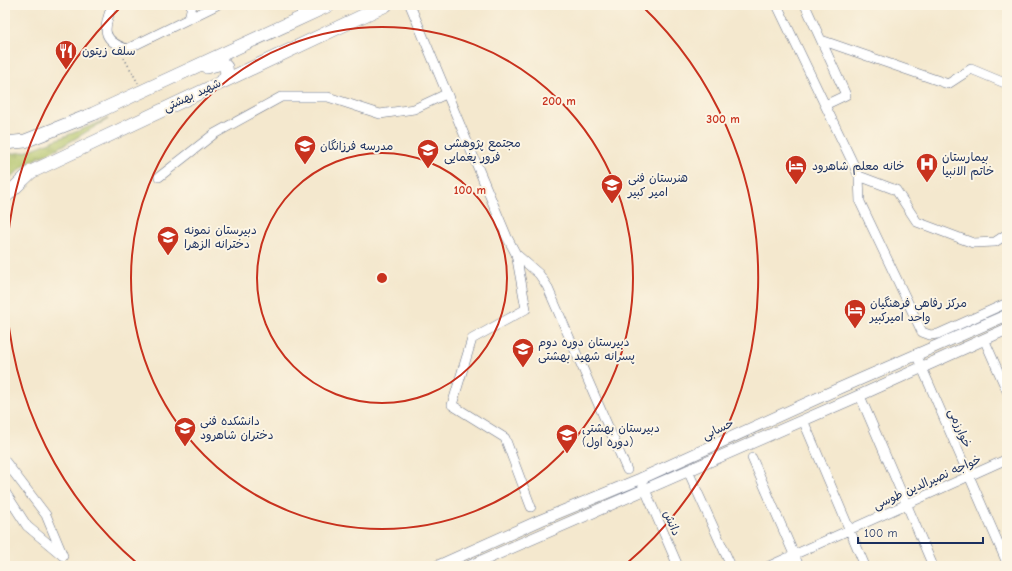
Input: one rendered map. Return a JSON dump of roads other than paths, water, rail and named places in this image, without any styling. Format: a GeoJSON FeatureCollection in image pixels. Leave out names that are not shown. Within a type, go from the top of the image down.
{"type":"FeatureCollection","features":[{"type":"Feature","properties":{"kind":"highway","name":"شهید بهشتی"},"geometry":{"type":"LineString","coordinates":[[5,143],[25,141],[93,114],[329,5]]}},
{"type":"Feature","properties":{"kind":"highway","name":"شهید بهشتی"},"geometry":{"type":"LineString","coordinates":[[5,197],[31,172],[386,5]]}},
{"type":"Feature","properties":{"kind":"highway"},"geometry":{"type":"LineString","coordinates":[[172,78],[222,63],[226,67],[227,74],[222,82]]}},
{"type":"Feature","properties":{"kind":"main road","name":"حسابی"},"geometry":{"type":"LineString","coordinates":[[438,566],[541,520],[640,479],[916,354],[1007,315]]}},
{"type":"Feature","properties":{"kind":"main road","name":"حسابی"},"geometry":{"type":"LineString","coordinates":[[470,566],[860,396],[1007,329]]}},
{"type":"Feature","properties":{"kind":"street"},"geometry":{"type":"LineString","coordinates":[[112,5],[105,26],[107,36],[116,45],[127,49],[217,5]]}},
{"type":"Feature","properties":{"kind":"street"},"geometry":{"type":"LineString","coordinates":[[189,19],[192,5]]}},
{"type":"Feature","properties":{"kind":"street"},"geometry":{"type":"LineString","coordinates":[[300,18],[304,5]]}},
{"type":"Feature","properties":{"kind":"street"},"geometry":{"type":"LineString","coordinates":[[410,5],[446,94],[507,237],[516,254],[526,309],[472,339],[452,405],[505,438],[531,507]]}},
{"type":"Feature","properties":{"kind":"street"},"geometry":{"type":"LineString","coordinates":[[777,5],[859,176],[860,202],[922,332],[930,335],[938,334],[1007,303]]}},
{"type":"Feature","properties":{"kind":"street"},"geometry":{"type":"LineString","coordinates":[[805,5],[846,95],[825,105]]}},
{"type":"Feature","properties":{"kind":"street"},"geometry":{"type":"LineString","coordinates":[[821,40],[948,84],[971,69],[1007,84]]}},
{"type":"Feature","properties":{"kind":"street"},"geometry":{"type":"LineString","coordinates":[[159,177],[214,134],[281,97],[328,97],[380,114],[414,109],[446,94]]}},
{"type":"Feature","properties":{"kind":"street"},"geometry":{"type":"LineString","coordinates":[[859,176],[896,190],[917,222],[973,242],[995,242],[1007,234]]}},
{"type":"Feature","properties":{"kind":"street"},"geometry":{"type":"LineString","coordinates":[[516,254],[539,274],[547,286],[628,470]]}},
{"type":"Feature","properties":{"kind":"street"},"geometry":{"type":"LineString","coordinates":[[984,339],[1007,391]]}},
{"type":"Feature","properties":{"kind":"street","name":"خوارزمی"},"geometry":{"type":"LineString","coordinates":[[916,354],[968,477],[1007,563]]}},
{"type":"Feature","properties":{"kind":"street"},"geometry":{"type":"LineString","coordinates":[[860,396],[933,566]]}},
{"type":"Feature","properties":{"kind":"street"},"geometry":{"type":"LineString","coordinates":[[802,420],[865,566]]}},
{"type":"Feature","properties":{"kind":"street"},"geometry":{"type":"LineString","coordinates":[[752,458],[799,566]]}},
{"type":"Feature","properties":{"kind":"street","name":"خواجه نصیرالدین طوسی"},"geometry":{"type":"LineString","coordinates":[[769,566],[1007,459]]}},
{"type":"Feature","properties":{"kind":"street"},"geometry":{"type":"LineString","coordinates":[[5,461],[46,516],[63,556],[28,526],[5,492]]}},
{"type":"Feature","properties":{"kind":"street"},"geometry":{"type":"LineString","coordinates":[[688,471],[730,566]]}},
{"type":"Feature","properties":{"kind":"street","name":"دانش"},"geometry":{"type":"LineString","coordinates":[[640,479],[678,566]]}},
{"type":"Feature","properties":{"kind":"place","name":"سلف زیتون"},"geometry":{"type":"Point","coordinates":[66,70]}},
{"type":"Feature","properties":{"kind":"place","name":"مدرسه فرزانگان"},"geometry":{"type":"Point","coordinates":[305,166]}},
{"type":"Feature","properties":{"kind":"place","name":"مجتمع پژوهشی فرور یغمایی"},"geometry":{"type":"Point","coordinates":[428,170]}},
{"type":"Feature","properties":{"kind":"place","name":"بیمارستان خاتم الانبیا"},"geometry":{"type":"Point","coordinates":[927,184]}},
{"type":"Feature","properties":{"kind":"place","name":"خانه معلم شاهرود"},"geometry":{"type":"Point","coordinates":[796,186]}},
{"type":"Feature","properties":{"kind":"place","name":"هنرستان فنی امیر کبیر"},"geometry":{"type":"Point","coordinates":[612,204]}},
{"type":"Feature","properties":{"kind":"place","name":"دبیرستان نمونه دخترانه الزهرا"},"geometry":{"type":"Point","coordinates":[168,256]}},
{"type":"Feature","properties":{"kind":"place","name":"مرکز رفاهی فرهنگیان واحد امیرکبیر"},"geometry":{"type":"Point","coordinates":[855,330]}},
{"type":"Feature","properties":{"kind":"place","name":"دبیرستان دوره دوم پسرانه شهید بهشتی"},"geometry":{"type":"Point","coordinates":[523,368]}},
{"type":"Feature","properties":{"kind":"place","name":"دانشکده فنی دختران شاهرود"},"geometry":{"type":"Point","coordinates":[185,448]}},
{"type":"Feature","properties":{"kind":"place","name":"دبیرستان بهشتی (دوره اول)"},"geometry":{"type":"Point","coordinates":[567,454]}}]}
